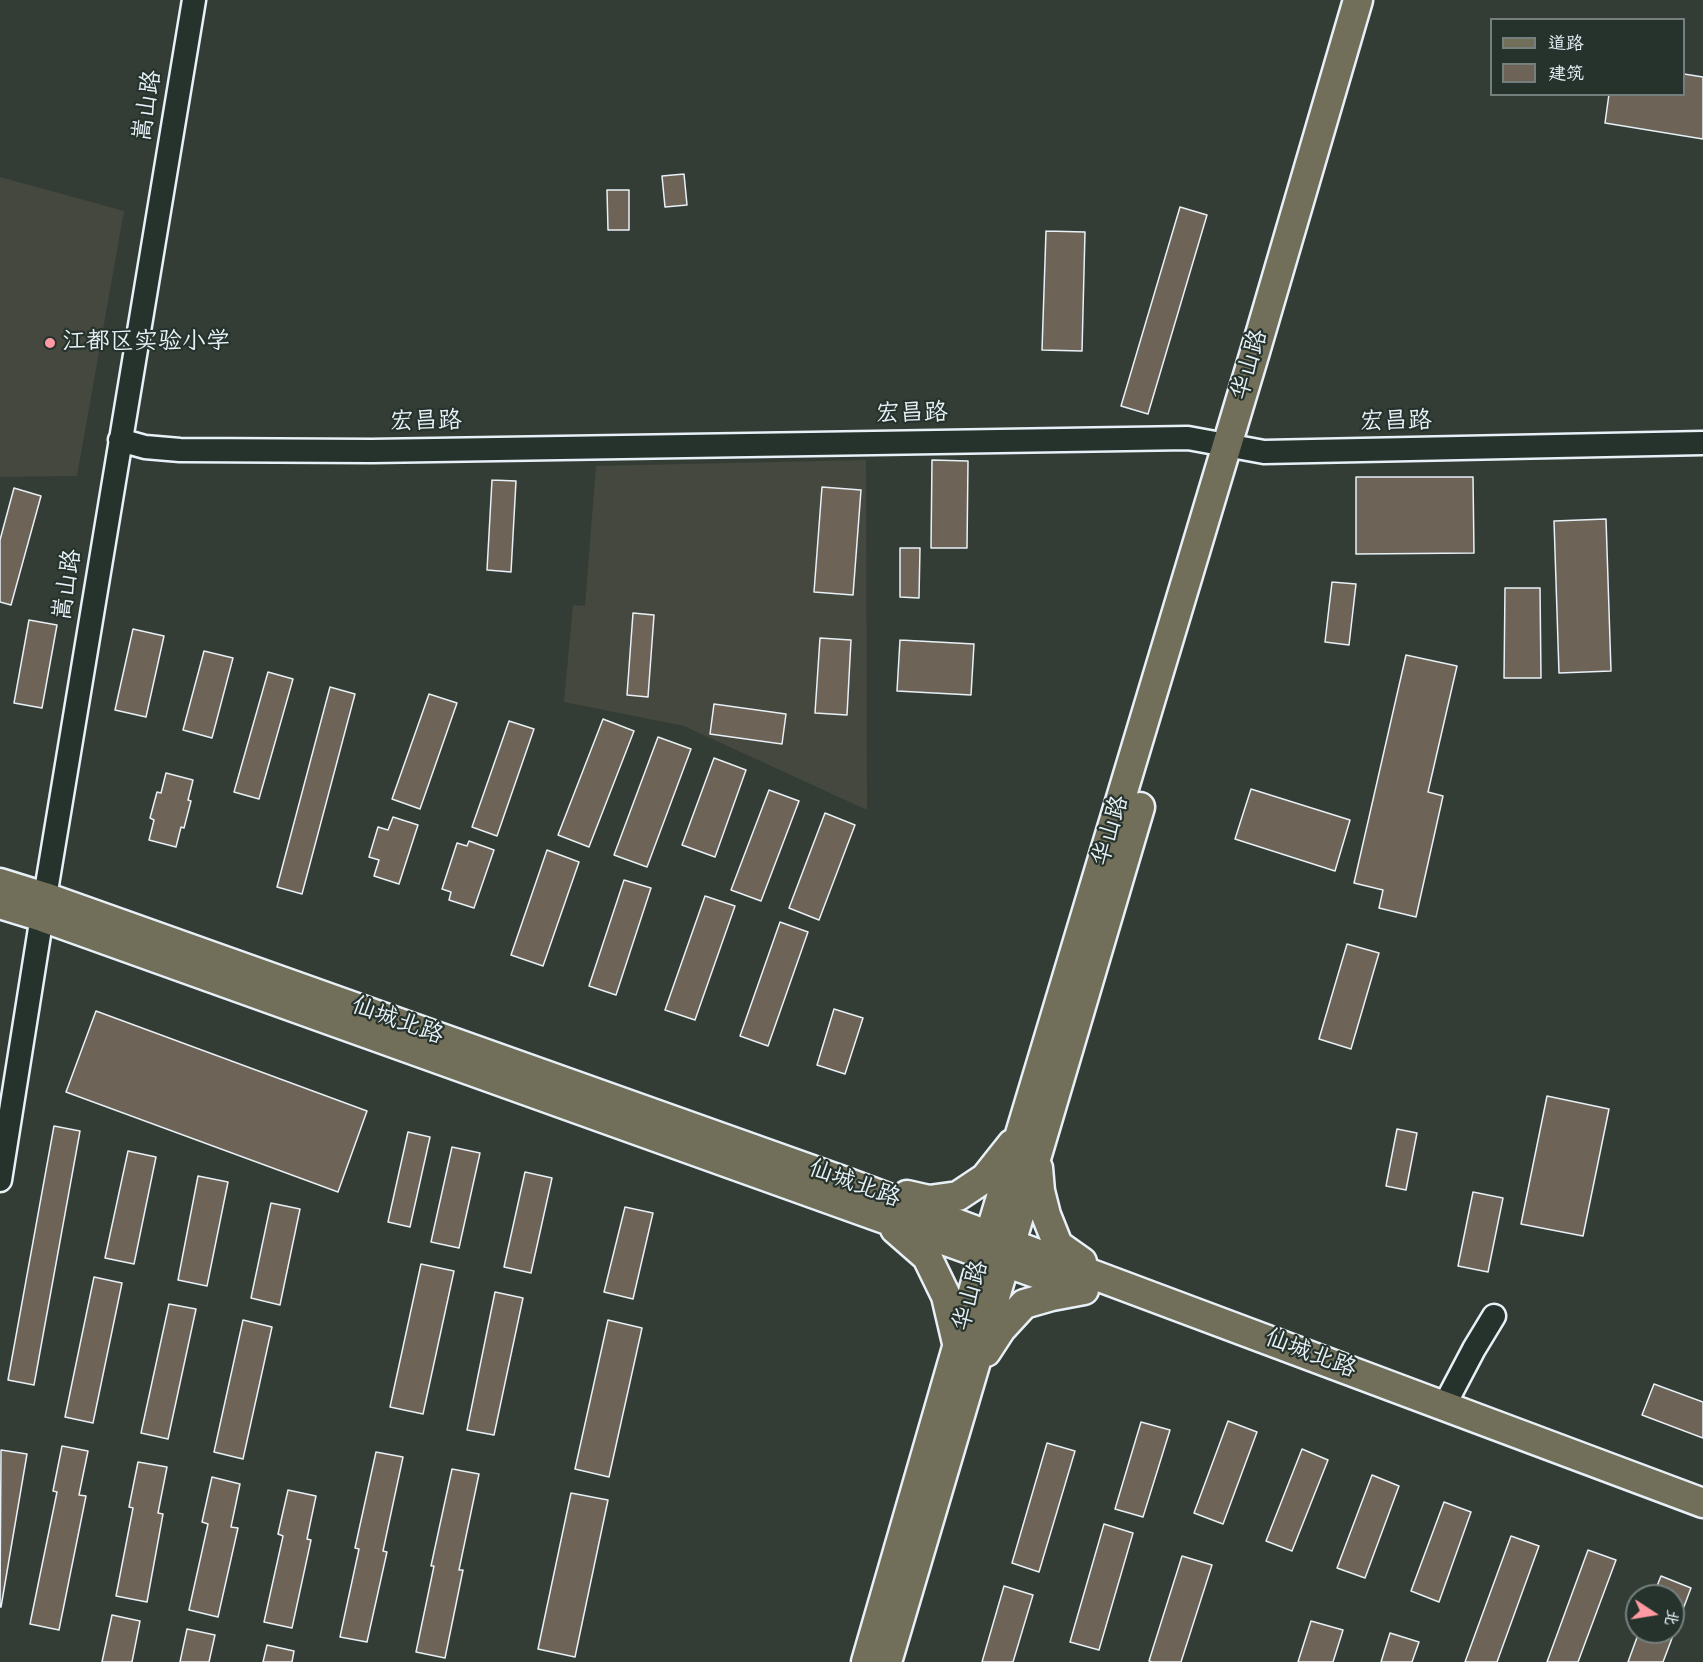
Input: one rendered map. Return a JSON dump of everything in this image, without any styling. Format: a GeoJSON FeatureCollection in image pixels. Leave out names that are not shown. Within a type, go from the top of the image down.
{"type":"FeatureCollection","features":[{"type":"Feature","properties":{"kind":"main road","name":"华山路"},"geometry":{"type":"LineString","coordinates":[[1236,447],[1358,0]]}},
{"type":"Feature","properties":{"kind":"main road"},"geometry":{"type":"LineString","coordinates":[[887,1662],[972,1374],[998,1248],[1029,1142],[1236,447],[1378,0]]}},
{"type":"Feature","properties":{"kind":"main road","name":"仙城北路"},"geometry":{"type":"LineString","coordinates":[[0,883],[43,907],[882,1218],[998,1248]]}},
{"type":"Feature","properties":{"kind":"main road","name":"仙城北路"},"geometry":{"type":"LineString","coordinates":[[0,904],[43,907],[843,1181],[998,1248],[1703,1520]]}},
{"type":"Feature","properties":{"kind":"main road"},"geometry":{"type":"LineString","coordinates":[[843,1181],[929,1200],[958,1196],[985,1178],[1029,1142]]}},
{"type":"Feature","properties":{"kind":"main road"},"geometry":{"type":"LineString","coordinates":[[972,1374],[1001,1329],[1024,1304],[1094,1284],[1058,1245],[1046,1215],[1029,1142]]}},
{"type":"Feature","properties":{"kind":"main road"},"geometry":{"type":"LineString","coordinates":[[882,1218],[927,1257],[946,1296],[957,1346]]}},
{"type":"Feature","properties":{"kind":"main road","name":"华山路"},"geometry":{"type":"LineString","coordinates":[[866,1662],[957,1346],[998,1248]]}},
{"type":"Feature","properties":{"kind":"main road","name":"仙城北路"},"geometry":{"type":"LineString","coordinates":[[1094,1284],[1444,1406],[1703,1503]]}},
{"type":"Feature","properties":{"kind":"street","name":"嵩山路"},"geometry":{"type":"LineString","coordinates":[[0,1180],[43,907],[194,0]]}},
{"type":"Feature","properties":{"kind":"street","name":"宏昌路"},"geometry":{"type":"LineString","coordinates":[[120,440],[145,447],[180,450],[372,451],[1188,438],[1264,452],[1703,443]]}},
{"type":"Feature","properties":{"kind":"street"},"geometry":{"type":"LineString","coordinates":[[1444,1406],[1494,1316]]}},
{"type":"Feature","properties":{"kind":"shaded area","name":"江都区实验小学"},"geometry":{"type":"Polygon","coordinates":[[[0,177],[124,211],[77,476],[0,477],[0,177]]]}},
{"type":"Feature","properties":{"kind":"shaded area"},"geometry":{"type":"Polygon","coordinates":[[[866,460],[867,810],[684,726],[564,702],[573,605],[585,606],[596,466],[866,460]]]}},
{"type":"Feature","properties":{"kind":"building"},"geometry":{"type":"Polygon","coordinates":[[[1685,74],[1703,77],[1703,139],[1605,123],[1609,96],[1685,96],[1685,74]]]}},
{"type":"Feature","properties":{"kind":"building"},"geometry":{"type":"Polygon","coordinates":[[[684,174],[687,205],[665,207],[662,176],[684,174]]]}},
{"type":"Feature","properties":{"kind":"building"},"geometry":{"type":"Polygon","coordinates":[[[607,190],[629,190],[629,230],[608,230],[607,190]]]}},
{"type":"Feature","properties":{"kind":"building"},"geometry":{"type":"Polygon","coordinates":[[[1180,207],[1207,215],[1148,414],[1121,406],[1180,207]]]}},
{"type":"Feature","properties":{"kind":"building"},"geometry":{"type":"Polygon","coordinates":[[[1046,231],[1085,232],[1082,351],[1042,350],[1046,231]]]}},
{"type":"Feature","properties":{"kind":"building"},"geometry":{"type":"Polygon","coordinates":[[[932,460],[968,461],[967,548],[931,548],[932,460]]]}},
{"type":"Feature","properties":{"kind":"building"},"geometry":{"type":"Polygon","coordinates":[[[1356,477],[1473,477],[1474,553],[1356,554],[1356,477]]]}},
{"type":"Feature","properties":{"kind":"building"},"geometry":{"type":"Polygon","coordinates":[[[492,480],[516,481],[511,572],[487,570],[492,480]]]}},
{"type":"Feature","properties":{"kind":"building"},"geometry":{"type":"Polygon","coordinates":[[[822,487],[861,490],[853,595],[814,592],[822,487]]]}},
{"type":"Feature","properties":{"kind":"building"},"geometry":{"type":"Polygon","coordinates":[[[14,488],[41,496],[11,605],[0,602],[0,540],[14,488]]]}},
{"type":"Feature","properties":{"kind":"building"},"geometry":{"type":"Polygon","coordinates":[[[1606,519],[1611,671],[1559,673],[1554,521],[1606,519]]]}},
{"type":"Feature","properties":{"kind":"building"},"geometry":{"type":"Polygon","coordinates":[[[900,548],[920,548],[919,598],[900,597],[900,548]]]}},
{"type":"Feature","properties":{"kind":"building"},"geometry":{"type":"Polygon","coordinates":[[[1332,582],[1356,584],[1349,645],[1325,642],[1332,582]]]}},
{"type":"Feature","properties":{"kind":"building"},"geometry":{"type":"Polygon","coordinates":[[[1505,588],[1540,588],[1541,678],[1504,678],[1505,588]]]}},
{"type":"Feature","properties":{"kind":"building"},"geometry":{"type":"Polygon","coordinates":[[[633,613],[654,615],[648,697],[627,695],[633,613]]]}},
{"type":"Feature","properties":{"kind":"building"},"geometry":{"type":"Polygon","coordinates":[[[29,620],[57,625],[42,708],[14,703],[29,620]]]}},
{"type":"Feature","properties":{"kind":"building"},"geometry":{"type":"Polygon","coordinates":[[[133,629],[164,636],[146,717],[115,710],[133,629]]]}},
{"type":"Feature","properties":{"kind":"building"},"geometry":{"type":"Polygon","coordinates":[[[820,638],[851,640],[847,715],[815,713],[820,638]]]}},
{"type":"Feature","properties":{"kind":"building"},"geometry":{"type":"Polygon","coordinates":[[[900,640],[974,644],[971,695],[897,691],[900,640]]]}},
{"type":"Feature","properties":{"kind":"building"},"geometry":{"type":"Polygon","coordinates":[[[204,651],[233,658],[212,738],[183,730],[204,651]]]}},
{"type":"Feature","properties":{"kind":"building"},"geometry":{"type":"Polygon","coordinates":[[[1406,655],[1457,666],[1428,792],[1443,796],[1416,917],[1379,908],[1383,890],[1354,883],[1406,655]]]}},
{"type":"Feature","properties":{"kind":"building"},"geometry":{"type":"Polygon","coordinates":[[[268,672],[293,679],[259,799],[234,792],[268,672]]]}},
{"type":"Feature","properties":{"kind":"building"},"geometry":{"type":"Polygon","coordinates":[[[330,687],[355,694],[302,894],[277,887],[330,687]]]}},
{"type":"Feature","properties":{"kind":"building"},"geometry":{"type":"Polygon","coordinates":[[[429,694],[457,703],[420,809],[392,799],[429,694]]]}},
{"type":"Feature","properties":{"kind":"building"},"geometry":{"type":"Polygon","coordinates":[[[714,704],[786,714],[782,744],[710,734],[714,704]]]}},
{"type":"Feature","properties":{"kind":"building"},"geometry":{"type":"Polygon","coordinates":[[[603,719],[634,731],[589,847],[558,835],[603,719]]]}},
{"type":"Feature","properties":{"kind":"building"},"geometry":{"type":"Polygon","coordinates":[[[509,721],[534,729],[497,836],[472,827],[509,721]]]}},
{"type":"Feature","properties":{"kind":"building"},"geometry":{"type":"Polygon","coordinates":[[[658,737],[691,749],[647,867],[614,855],[658,737]]]}},
{"type":"Feature","properties":{"kind":"building"},"geometry":{"type":"Polygon","coordinates":[[[714,758],[746,770],[715,857],[682,845],[714,758]]]}},
{"type":"Feature","properties":{"kind":"building"},"geometry":{"type":"Polygon","coordinates":[[[166,773],[193,780],[188,800],[191,801],[176,847],[149,840],[154,820],[150,818],[157,792],[161,793],[166,773]]]}},
{"type":"Feature","properties":{"kind":"building"},"geometry":{"type":"Polygon","coordinates":[[[1251,789],[1350,820],[1335,871],[1235,839],[1251,789]]]}},
{"type":"Feature","properties":{"kind":"building"},"geometry":{"type":"Polygon","coordinates":[[[769,790],[799,801],[761,901],[731,890],[769,790]]]}},
{"type":"Feature","properties":{"kind":"building"},"geometry":{"type":"Polygon","coordinates":[[[825,813],[855,825],[819,920],[789,908],[825,813]]]}},
{"type":"Feature","properties":{"kind":"building"},"geometry":{"type":"Polygon","coordinates":[[[393,817],[418,825],[399,884],[374,876],[379,860],[369,857],[378,827],[388,830],[393,817]]]}},
{"type":"Feature","properties":{"kind":"building"},"geometry":{"type":"Polygon","coordinates":[[[469,841],[494,850],[474,908],[449,900],[451,892],[442,889],[457,843],[467,846],[469,841]]]}},
{"type":"Feature","properties":{"kind":"building"},"geometry":{"type":"Polygon","coordinates":[[[547,850],[579,862],[543,966],[511,955],[547,850]]]}},
{"type":"Feature","properties":{"kind":"building"},"geometry":{"type":"Polygon","coordinates":[[[624,880],[651,888],[616,995],[589,986],[624,880]]]}},
{"type":"Feature","properties":{"kind":"building"},"geometry":{"type":"Polygon","coordinates":[[[705,896],[735,906],[695,1020],[665,1010],[705,896]]]}},
{"type":"Feature","properties":{"kind":"building"},"geometry":{"type":"Polygon","coordinates":[[[780,922],[808,932],[768,1046],[740,1036],[780,922]]]}},
{"type":"Feature","properties":{"kind":"building"},"geometry":{"type":"Polygon","coordinates":[[[1347,944],[1379,953],[1351,1049],[1319,1039],[1347,944]]]}},
{"type":"Feature","properties":{"kind":"building"},"geometry":{"type":"Polygon","coordinates":[[[834,1009],[863,1018],[845,1074],[817,1065],[834,1009]]]}},
{"type":"Feature","properties":{"kind":"building"},"geometry":{"type":"Polygon","coordinates":[[[96,1011],[367,1111],[338,1192],[66,1092],[96,1011]]]}},
{"type":"Feature","properties":{"kind":"building"},"geometry":{"type":"Polygon","coordinates":[[[1547,1096],[1609,1109],[1583,1236],[1521,1224],[1547,1096]]]}},
{"type":"Feature","properties":{"kind":"building"},"geometry":{"type":"Polygon","coordinates":[[[54,1126],[80,1131],[34,1385],[8,1380],[54,1126]]]}},
{"type":"Feature","properties":{"kind":"building"},"geometry":{"type":"Polygon","coordinates":[[[1397,1129],[1417,1133],[1406,1190],[1386,1186],[1397,1129]]]}},
{"type":"Feature","properties":{"kind":"building"},"geometry":{"type":"Polygon","coordinates":[[[408,1132],[430,1137],[410,1227],[388,1222],[408,1132]]]}},
{"type":"Feature","properties":{"kind":"building"},"geometry":{"type":"Polygon","coordinates":[[[452,1147],[480,1153],[459,1248],[431,1242],[452,1147]]]}},
{"type":"Feature","properties":{"kind":"building"},"geometry":{"type":"Polygon","coordinates":[[[128,1151],[156,1157],[134,1264],[105,1258],[128,1151]]]}},
{"type":"Feature","properties":{"kind":"building"},"geometry":{"type":"Polygon","coordinates":[[[525,1172],[552,1178],[531,1273],[504,1267],[525,1172]]]}},
{"type":"Feature","properties":{"kind":"building"},"geometry":{"type":"Polygon","coordinates":[[[198,1176],[228,1182],[207,1286],[178,1280],[198,1176]]]}},
{"type":"Feature","properties":{"kind":"building"},"geometry":{"type":"Polygon","coordinates":[[[1473,1192],[1503,1198],[1488,1272],[1458,1266],[1473,1192]]]}},
{"type":"Feature","properties":{"kind":"building"},"geometry":{"type":"Polygon","coordinates":[[[271,1203],[300,1209],[280,1305],[251,1298],[271,1203]]]}},
{"type":"Feature","properties":{"kind":"building"},"geometry":{"type":"Polygon","coordinates":[[[625,1207],[653,1213],[633,1299],[604,1292],[625,1207]]]}},
{"type":"Feature","properties":{"kind":"building"},"geometry":{"type":"Polygon","coordinates":[[[421,1264],[454,1271],[423,1414],[390,1407],[421,1264]]]}},
{"type":"Feature","properties":{"kind":"building"},"geometry":{"type":"Polygon","coordinates":[[[94,1277],[122,1283],[93,1423],[65,1417],[94,1277]]]}},
{"type":"Feature","properties":{"kind":"building"},"geometry":{"type":"Polygon","coordinates":[[[495,1292],[523,1298],[494,1435],[467,1430],[495,1292]]]}},
{"type":"Feature","properties":{"kind":"building"},"geometry":{"type":"Polygon","coordinates":[[[169,1304],[196,1309],[168,1439],[141,1433],[169,1304]]]}},
{"type":"Feature","properties":{"kind":"building"},"geometry":{"type":"Polygon","coordinates":[[[243,1320],[272,1327],[243,1459],[214,1452],[243,1320]]]}},
{"type":"Feature","properties":{"kind":"building"},"geometry":{"type":"Polygon","coordinates":[[[608,1320],[642,1328],[609,1477],[575,1469],[608,1320]]]}},
{"type":"Feature","properties":{"kind":"building"},"geometry":{"type":"Polygon","coordinates":[[[1654,1384],[1703,1402],[1703,1438],[1642,1415],[1654,1384]]]}},
{"type":"Feature","properties":{"kind":"building"},"geometry":{"type":"Polygon","coordinates":[[[1228,1421],[1257,1432],[1223,1524],[1194,1513],[1228,1421]]]}},
{"type":"Feature","properties":{"kind":"building"},"geometry":{"type":"Polygon","coordinates":[[[1141,1422],[1170,1430],[1143,1517],[1115,1509],[1141,1422]]]}},
{"type":"Feature","properties":{"kind":"building"},"geometry":{"type":"Polygon","coordinates":[[[1047,1443],[1075,1451],[1039,1572],[1012,1563],[1047,1443]]]}},
{"type":"Feature","properties":{"kind":"building"},"geometry":{"type":"Polygon","coordinates":[[[62,1446],[88,1451],[79,1495],[86,1496],[59,1630],[30,1624],[57,1492],[53,1491],[62,1446]]]}},
{"type":"Feature","properties":{"kind":"building"},"geometry":{"type":"Polygon","coordinates":[[[1302,1449],[1328,1460],[1292,1551],[1266,1541],[1302,1449]]]}},
{"type":"Feature","properties":{"kind":"building"},"geometry":{"type":"Polygon","coordinates":[[[1,1450],[27,1454],[0,1607],[1,1450]]]}},
{"type":"Feature","properties":{"kind":"building"},"geometry":{"type":"Polygon","coordinates":[[[376,1452],[403,1457],[383,1551],[387,1552],[367,1642],[340,1637],[359,1549],[355,1548],[376,1452]]]}},
{"type":"Feature","properties":{"kind":"building"},"geometry":{"type":"Polygon","coordinates":[[[138,1462],[167,1467],[158,1513],[163,1514],[147,1602],[116,1596],[133,1508],[129,1507],[138,1462]]]}},
{"type":"Feature","properties":{"kind":"building"},"geometry":{"type":"Polygon","coordinates":[[[452,1469],[479,1474],[459,1570],[463,1570],[445,1658],[416,1652],[434,1566],[431,1566],[452,1469]]]}},
{"type":"Feature","properties":{"kind":"building"},"geometry":{"type":"Polygon","coordinates":[[[1372,1475],[1399,1486],[1365,1578],[1337,1568],[1372,1475]]]}},
{"type":"Feature","properties":{"kind":"building"},"geometry":{"type":"Polygon","coordinates":[[[212,1477],[240,1484],[231,1527],[238,1528],[218,1617],[189,1610],[208,1524],[202,1522],[212,1477]]]}},
{"type":"Feature","properties":{"kind":"building"},"geometry":{"type":"Polygon","coordinates":[[[288,1490],[316,1496],[307,1539],[311,1540],[292,1628],[264,1622],[283,1536],[278,1534],[288,1490]]]}},
{"type":"Feature","properties":{"kind":"building"},"geometry":{"type":"Polygon","coordinates":[[[571,1493],[608,1500],[575,1657],[538,1649],[571,1493]]]}},
{"type":"Feature","properties":{"kind":"building"},"geometry":{"type":"Polygon","coordinates":[[[1444,1502],[1471,1512],[1439,1602],[1411,1591],[1444,1502]]]}},
{"type":"Feature","properties":{"kind":"building"},"geometry":{"type":"Polygon","coordinates":[[[1104,1524],[1133,1533],[1099,1650],[1070,1642],[1104,1524]]]}},
{"type":"Feature","properties":{"kind":"building"},"geometry":{"type":"Polygon","coordinates":[[[1511,1536],[1539,1546],[1497,1662],[1465,1662],[1511,1536]]]}},
{"type":"Feature","properties":{"kind":"building"},"geometry":{"type":"Polygon","coordinates":[[[1588,1550],[1616,1560],[1578,1662],[1547,1662],[1588,1550]]]}},
{"type":"Feature","properties":{"kind":"building"},"geometry":{"type":"Polygon","coordinates":[[[1182,1556],[1212,1565],[1181,1662],[1152,1662],[1149,1661],[1182,1556]]]}},
{"type":"Feature","properties":{"kind":"building"},"geometry":{"type":"Polygon","coordinates":[[[1661,1576],[1681,1584],[1658,1584],[1661,1576]]]}},
{"type":"Feature","properties":{"kind":"building"},"geometry":{"type":"Polygon","coordinates":[[[1004,1586],[1033,1595],[1013,1662],[982,1662],[1004,1586]]]}},
{"type":"Feature","properties":{"kind":"building"},"geometry":{"type":"Polygon","coordinates":[[[1685,1586],[1691,1588],[1685,1604],[1685,1586]]]}},
{"type":"Feature","properties":{"kind":"building"},"geometry":{"type":"Polygon","coordinates":[[[112,1615],[140,1621],[132,1662],[102,1662],[112,1615]]]}},
{"type":"Feature","properties":{"kind":"building"},"geometry":{"type":"Polygon","coordinates":[[[1311,1621],[1343,1630],[1333,1662],[1298,1662],[1311,1621]]]}},
{"type":"Feature","properties":{"kind":"building"},"geometry":{"type":"Polygon","coordinates":[[[187,1629],[215,1635],[209,1662],[180,1662],[187,1629]]]}},
{"type":"Feature","properties":{"kind":"building"},"geometry":{"type":"Polygon","coordinates":[[[1390,1633],[1419,1642],[1412,1662],[1381,1662],[1390,1633]]]}},
{"type":"Feature","properties":{"kind":"building"},"geometry":{"type":"Polygon","coordinates":[[[1635,1644],[1670,1644],[1663,1662],[1628,1662],[1635,1644]]]}},
{"type":"Feature","properties":{"kind":"building"},"geometry":{"type":"Polygon","coordinates":[[[267,1645],[294,1651],[292,1662],[263,1662],[267,1645]]]}},
{"type":"Feature","properties":{"kind":"place","name":"江都区实验小学"},"geometry":{"type":"Point","coordinates":[50,343]}}]}
